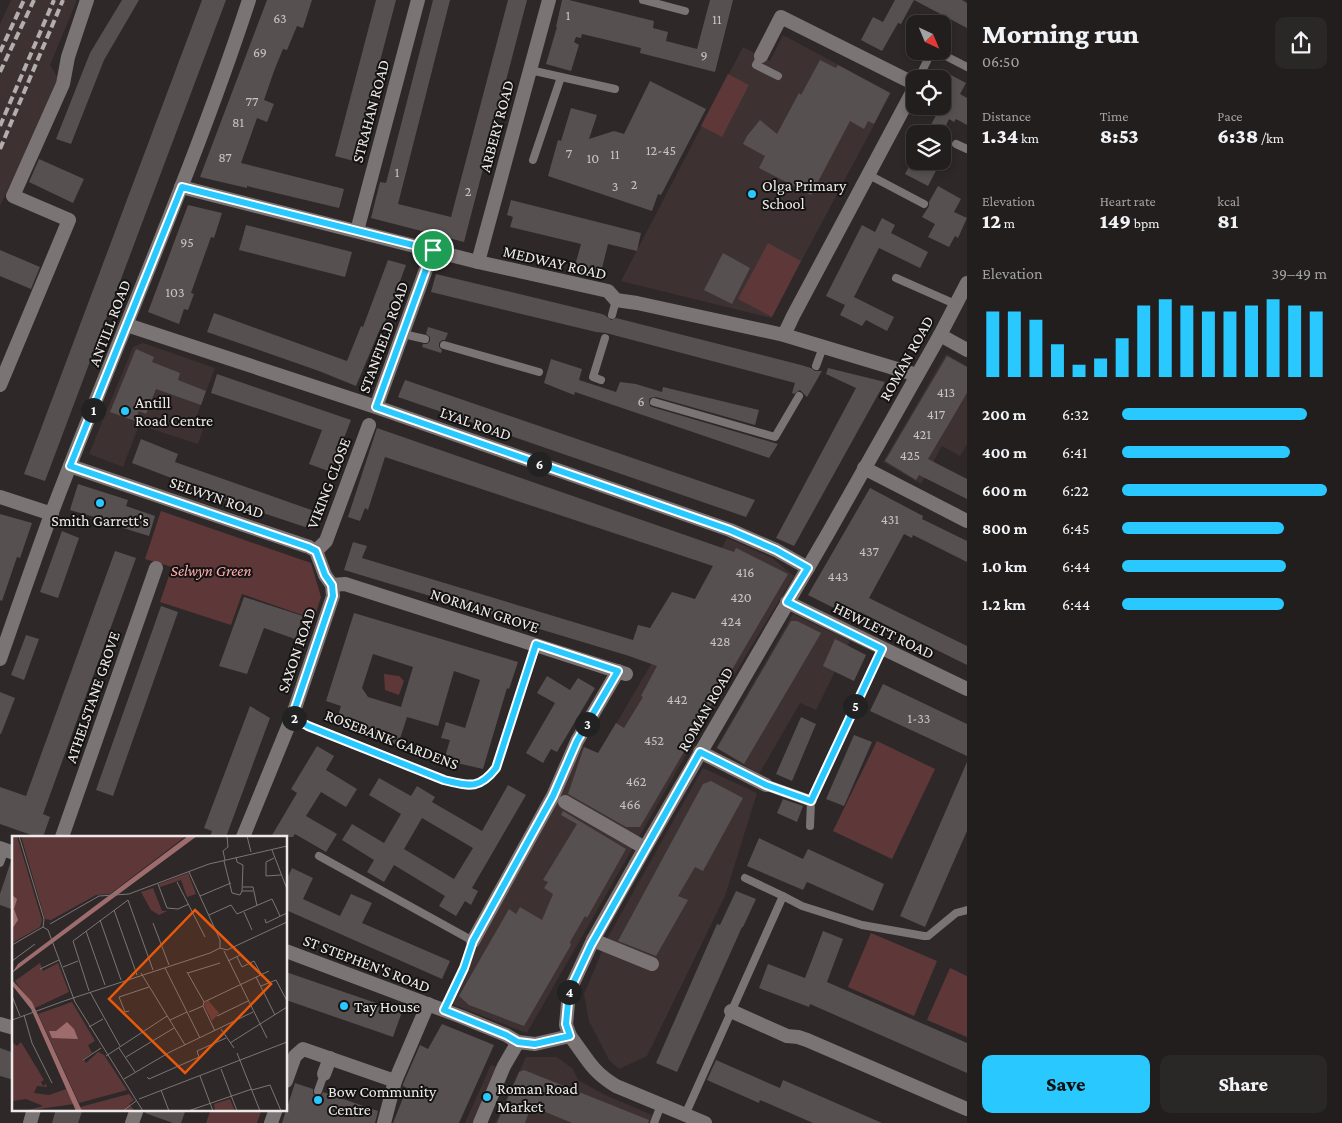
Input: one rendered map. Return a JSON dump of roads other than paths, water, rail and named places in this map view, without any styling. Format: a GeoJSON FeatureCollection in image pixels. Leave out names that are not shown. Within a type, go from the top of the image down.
{"type":"FeatureCollection","features":[{"type":"Feature","properties":{"kind":"street"},"geometry":{"type":"LineString","coordinates":[[0,385],[69,220],[13,196],[63,84],[68,57],[87,0]]}},
{"type":"Feature","properties":{"kind":"street","name":"ANTILL ROAD"},"geometry":{"type":"LineString","coordinates":[[0,658],[70,466],[182,187],[249,0]]}},
{"type":"Feature","properties":{"kind":"street","name":"STRAHAN ROAD"},"geometry":{"type":"LineString","coordinates":[[357,231],[418,0]]}},
{"type":"Feature","properties":{"kind":"street","name":"ARBERY ROAD"},"geometry":{"type":"LineString","coordinates":[[478,262],[549,0]]}},
{"type":"Feature","properties":{"kind":"street"},"geometry":{"type":"LineString","coordinates":[[761,56],[781,17],[906,81]]}},
{"type":"Feature","properties":{"kind":"street"},"geometry":{"type":"LineString","coordinates":[[784,335],[906,103]]}},
{"type":"Feature","properties":{"kind":"street","name":"MEDWAY ROAD"},"geometry":{"type":"LineString","coordinates":[[182,187],[478,262],[608,291],[616,300],[784,335],[917,376]]}},
{"type":"Feature","properties":{"kind":"street","name":"STANFIELD ROAD"},"geometry":{"type":"LineString","coordinates":[[376,407],[433,250]]}},
{"type":"Feature","properties":{"kind":"street","name":"ROMAN ROAD"},"geometry":{"type":"LineString","coordinates":[[570,1036],[566,1024],[569,992],[593,940],[808,568],[940,335],[967,283]]}},
{"type":"Feature","properties":{"kind":"street","name":"LYAL ROAD"},"geometry":{"type":"LineString","coordinates":[[127,325],[376,407],[730,530],[776,550],[808,568]]}},
{"type":"Feature","properties":{"kind":"street"},"geometry":{"type":"LineString","coordinates":[[940,335],[967,350]]}},
{"type":"Feature","properties":{"kind":"street","name":"VIKING CLOSE"},"geometry":{"type":"LineString","coordinates":[[316,551],[326,541],[369,425]]}},
{"type":"Feature","properties":{"kind":"street","name":"SELWYN ROAD"},"geometry":{"type":"LineString","coordinates":[[70,466],[246,525],[316,551]]}},
{"type":"Feature","properties":{"kind":"street"},"geometry":{"type":"LineString","coordinates":[[864,468],[967,521]]}},
{"type":"Feature","properties":{"kind":"street"},"geometry":{"type":"LineString","coordinates":[[0,497],[52,514]]}},
{"type":"Feature","properties":{"kind":"street"},"geometry":{"type":"LineString","coordinates":[[316,551],[325,575],[332,585]]}},
{"type":"Feature","properties":{"kind":"street","name":"ATHELSTANE GROVE"},"geometry":{"type":"LineString","coordinates":[[62,836],[156,568]]}},
{"type":"Feature","properties":{"kind":"street","name":"NORMAN GROVE"},"geometry":{"type":"LineString","coordinates":[[332,585],[345,584],[622,672],[577,741],[553,796],[473,941]]}},
{"type":"Feature","properties":{"kind":"street","name":"SAXON ROAD"},"geometry":{"type":"LineString","coordinates":[[243,836],[292,717],[333,596],[332,585]]}},
{"type":"Feature","properties":{"kind":"street","name":"HEWLETT ROAD"},"geometry":{"type":"LineString","coordinates":[[787,602],[967,689]]}},
{"type":"Feature","properties":{"kind":"street"},"geometry":{"type":"LineString","coordinates":[[700,752],[766,785],[811,801]]}},
{"type":"Feature","properties":{"kind":"street"},"geometry":{"type":"LineString","coordinates":[[565,802],[645,848]]}},
{"type":"Feature","properties":{"kind":"street"},"geometry":{"type":"LineString","coordinates":[[593,940],[652,964]]}},
{"type":"Feature","properties":{"kind":"street","name":"ST STEPHEN'S ROAD"},"geometry":{"type":"LineString","coordinates":[[288,952],[444,1010],[506,1035],[518,1042]]}},
{"type":"Feature","properties":{"kind":"street"},"geometry":{"type":"LineString","coordinates":[[384,1123],[395,1081],[428,1004]]}},
{"type":"Feature","properties":{"kind":"street"},"geometry":{"type":"LineString","coordinates":[[731,1011],[786,1036],[807,1040],[967,1108]]}},
{"type":"Feature","properties":{"kind":"street"},"geometry":{"type":"LineString","coordinates":[[480,1123],[504,1066],[518,1042],[535,1044],[570,1036],[594,1070],[602,1078],[616,1086],[705,1123]]}},
{"type":"Feature","properties":{"kind":"street"},"geometry":{"type":"LineString","coordinates":[[288,1075],[299,1051],[308,1050],[395,1081]]}},
{"type":"Feature","properties":{"kind":"street"},"geometry":{"type":"LineString","coordinates":[[324,1074],[330,1058]]}},
{"type":"Feature","properties":{"kind":"street"},"geometry":{"type":"LineString","coordinates":[[30,1123],[34,1110]]}},
{"type":"Feature","properties":{"kind":"street"},"geometry":{"type":"LineString","coordinates":[[132,1123],[137,1110]]}},
{"type":"Feature","properties":{"kind":"street"},"geometry":{"type":"LineString","coordinates":[[271,1123],[276,1110]]}},
{"type":"Feature","properties":{"kind":"lane"},"geometry":{"type":"LineString","coordinates":[[643,0],[685,11]]}},
{"type":"Feature","properties":{"kind":"lane"},"geometry":{"type":"LineString","coordinates":[[761,56],[756,64],[778,76]]}},
{"type":"Feature","properties":{"kind":"lane"},"geometry":{"type":"LineString","coordinates":[[951,59],[967,67]]}},
{"type":"Feature","properties":{"kind":"lane"},"geometry":{"type":"LineString","coordinates":[[530,70],[615,89]]}},
{"type":"Feature","properties":{"kind":"lane"},"geometry":{"type":"LineString","coordinates":[[533,160],[560,76]]}},
{"type":"Feature","properties":{"kind":"lane"},"geometry":{"type":"LineString","coordinates":[[956,144],[967,149]]}},
{"type":"Feature","properties":{"kind":"lane"},"geometry":{"type":"LineString","coordinates":[[869,175],[924,204]]}},
{"type":"Feature","properties":{"kind":"lane"},"geometry":{"type":"LineString","coordinates":[[896,278],[956,304]]}},
{"type":"Feature","properties":{"kind":"lane"},"geometry":{"type":"LineString","coordinates":[[612,315],[616,300]]}},
{"type":"Feature","properties":{"kind":"lane"},"geometry":{"type":"LineString","coordinates":[[403,334],[424,339]]}},
{"type":"Feature","properties":{"kind":"lane"},"geometry":{"type":"LineString","coordinates":[[601,380],[593,377],[605,338]]}},
{"type":"Feature","properties":{"kind":"lane"},"geometry":{"type":"LineString","coordinates":[[444,345],[539,372]]}},
{"type":"Feature","properties":{"kind":"lane"},"geometry":{"type":"LineString","coordinates":[[816,366],[823,347]]}},
{"type":"Feature","properties":{"kind":"lane"},"geometry":{"type":"LineString","coordinates":[[654,402],[775,437],[799,396]]}},
{"type":"Feature","properties":{"kind":"lane","name":"ROSEBANK GARDENS"},"geometry":{"type":"LineString","coordinates":[[292,717],[308,726],[444,780],[465,785],[477,784],[488,778],[496,768],[536,644]]}},
{"type":"Feature","properties":{"kind":"lane"},"geometry":{"type":"LineString","coordinates":[[810,826],[811,801],[882,649]]}},
{"type":"Feature","properties":{"kind":"lane"},"geometry":{"type":"LineString","coordinates":[[0,863],[6,850]]}},
{"type":"Feature","properties":{"kind":"lane"},"geometry":{"type":"LineString","coordinates":[[319,856],[473,941],[464,968],[444,1010]]}},
{"type":"Feature","properties":{"kind":"lane"},"geometry":{"type":"LineString","coordinates":[[745,878],[802,906],[862,925],[924,936],[928,936],[956,913],[967,910]]}},
{"type":"Feature","properties":{"kind":"lane"},"geometry":{"type":"LineString","coordinates":[[685,1114],[783,896]]}},
{"type":"Feature","properties":{"kind":"lane"},"geometry":{"type":"LineString","coordinates":[[318,1091],[324,1074]]}},
{"type":"Feature","properties":{"kind":"lane"},"geometry":{"type":"LineString","coordinates":[[654,1123],[661,1105]]}},
{"type":"Feature","properties":{"kind":"railway"},"geometry":{"type":"LineString","coordinates":[[0,52],[24,0]]}},
{"type":"Feature","properties":{"kind":"railway"},"geometry":{"type":"LineString","coordinates":[[0,72],[34,0]]}},
{"type":"Feature","properties":{"kind":"railway"},"geometry":{"type":"LineString","coordinates":[[0,126],[54,0]]}},
{"type":"Feature","properties":{"kind":"railway"},"geometry":{"type":"LineString","coordinates":[[0,149],[63,0]]}},
{"type":"Feature","properties":{"kind":"place","name":"Olga Primary School"},"geometry":{"type":"Point","coordinates":[752,194]}},
{"type":"Feature","properties":{"kind":"place","name":"Antill Road Centre"},"geometry":{"type":"Point","coordinates":[125,411]}},
{"type":"Feature","properties":{"kind":"place","name":"Smith Garrett's"},"geometry":{"type":"Point","coordinates":[100,503]}},
{"type":"Feature","properties":{"kind":"place","name":"Tay House"},"geometry":{"type":"Point","coordinates":[344,1006]}},
{"type":"Feature","properties":{"kind":"place","name":"Roman Road Market"},"geometry":{"type":"Point","coordinates":[487,1097]}},
{"type":"Feature","properties":{"kind":"place","name":"Bow Community Centre"},"geometry":{"type":"Point","coordinates":[318,1100]}},
{"type":"Feature","properties":{"kind":"park label","name":"Selwyn Green"},"geometry":{"type":"Point","coordinates":[211,570]}}]}
